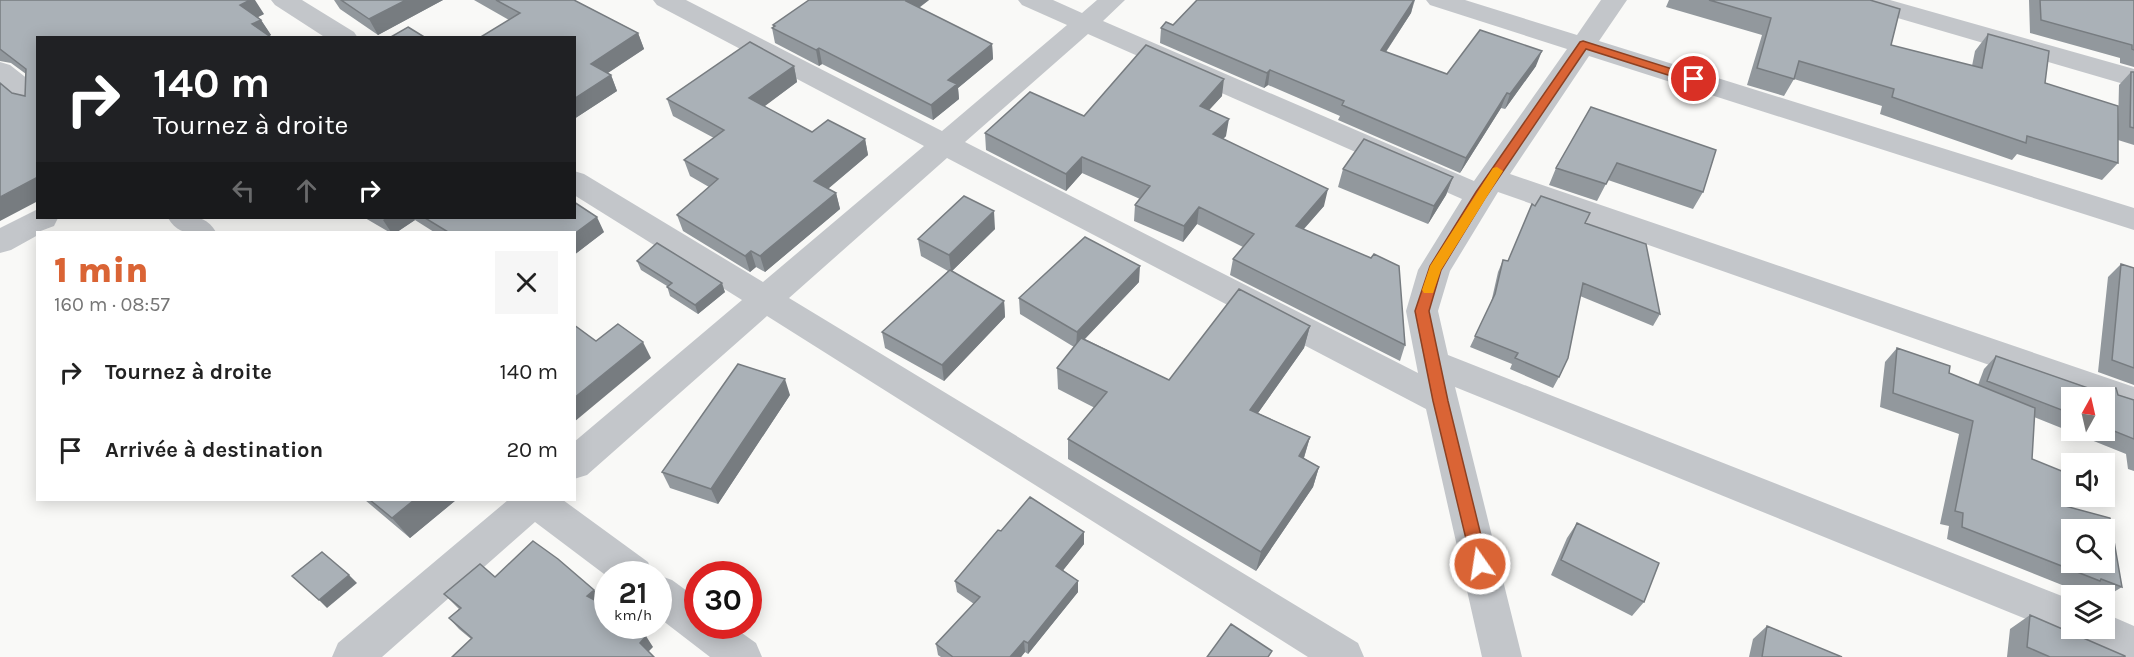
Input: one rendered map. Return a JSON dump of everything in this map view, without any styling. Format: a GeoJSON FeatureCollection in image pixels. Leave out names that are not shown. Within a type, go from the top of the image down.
{"type":"FeatureCollection","features":[{"type":"Feature","properties":{"kind":"street"},"geometry":{"type":"LineString","coordinates":[[284,0],[342,36]]}},
{"type":"Feature","properties":{"kind":"street"},"geometry":{"type":"LineString","coordinates":[[666,0],[943,146],[1441,401]]}},
{"type":"Feature","properties":{"kind":"street"},"geometry":{"type":"LineString","coordinates":[[1031,0],[1486,187],[2134,401]]}},
{"type":"Feature","properties":{"kind":"street"},"geometry":{"type":"LineString","coordinates":[[576,462],[1112,0]]}},
{"type":"Feature","properties":{"kind":"street"},"geometry":{"type":"LineString","coordinates":[[1439,0],[2134,219]]}},
{"type":"Feature","properties":{"kind":"street"},"geometry":{"type":"LineString","coordinates":[[1468,0],[1509,21]]}},
{"type":"Feature","properties":{"kind":"street"},"geometry":{"type":"LineString","coordinates":[[1502,657],[1432,363],[1422,311],[1434,270],[1486,187],[1614,0]]}},
{"type":"Feature","properties":{"kind":"street"},"geometry":{"type":"LineString","coordinates":[[1863,0],[2134,78]]}},
{"type":"Feature","properties":{"kind":"street"},"geometry":{"type":"LineString","coordinates":[[0,71],[36,99]]}},
{"type":"Feature","properties":{"kind":"street"},"geometry":{"type":"LineString","coordinates":[[576,182],[1344,657]]}},
{"type":"Feature","properties":{"kind":"street"},"geometry":{"type":"LineString","coordinates":[[0,242],[41,219]]}},
{"type":"Feature","properties":{"kind":"street"},"geometry":{"type":"LineString","coordinates":[[184,219],[200,231]]}},
{"type":"Feature","properties":{"kind":"street"},"geometry":{"type":"LineString","coordinates":[[1432,363],[2061,615]]}},
{"type":"Feature","properties":{"kind":"street"},"geometry":{"type":"LineString","coordinates":[[352,657],[534,501]]}},
{"type":"Feature","properties":{"kind":"street"},"geometry":{"type":"LineString","coordinates":[[536,501],[617,561]]}},
{"type":"Feature","properties":{"kind":"street"},"geometry":{"type":"LineString","coordinates":[[672,604],[684,613]]}},
{"type":"Feature","properties":{"kind":"street"},"geometry":{"type":"LineString","coordinates":[[2115,637],[2134,645]]}},
{"type":"Feature","properties":{"kind":"street"},"geometry":{"type":"LineString","coordinates":[[719,639],[742,657]]}},
{"type":"Feature","properties":{"kind":"building"},"geometry":{"type":"Polygon","coordinates":[[[0,0],[250,0],[240,5],[261,20],[252,24],[269,36],[36,36],[36,178],[0,197],[0,83],[12,93],[25,96],[26,69],[0,49],[0,0]]]}},
{"type":"Feature","properties":{"kind":"building"},"geometry":{"type":"Polygon","coordinates":[[[341,0],[406,0],[369,19],[341,0]]]}},
{"type":"Feature","properties":{"kind":"building"},"geometry":{"type":"Polygon","coordinates":[[[496,0],[574,0],[638,33],[591,64],[611,75],[576,98],[576,36],[482,36],[520,13],[496,0]]]}},
{"type":"Feature","properties":{"kind":"building"},"geometry":{"type":"Polygon","coordinates":[[[809,0],[907,0],[992,44],[948,80],[957,84],[931,105],[819,48],[816,50],[772,28],[809,0]]]}},
{"type":"Feature","properties":{"kind":"building"},"geometry":{"type":"Polygon","coordinates":[[[1197,0],[1414,0],[1381,50],[1447,74],[1480,30],[1542,51],[1510,94],[1507,93],[1466,158],[1342,105],[1344,101],[1270,70],[1267,73],[1161,28],[1166,22],[1173,25],[1197,0]]]}},
{"type":"Feature","properties":{"kind":"building"},"geometry":{"type":"Polygon","coordinates":[[[1709,0],[1870,0],[1900,9],[1891,45],[1982,68],[1988,34],[2049,51],[2045,83],[2118,106],[2118,163],[2027,136],[2026,143],[1892,97],[1894,89],[1799,61],[1794,79],[1757,68],[1771,18],[1709,0]]]}},
{"type":"Feature","properties":{"kind":"building"},"geometry":{"type":"Polygon","coordinates":[[[2040,0],[2134,0],[2134,50],[2132,45],[2041,20],[2040,0]]]}},
{"type":"Feature","properties":{"kind":"building"},"geometry":{"type":"Polygon","coordinates":[[[408,27],[423,36],[392,36],[408,27]]]}},
{"type":"Feature","properties":{"kind":"building"},"geometry":{"type":"Polygon","coordinates":[[[750,42],[794,66],[749,98],[812,132],[828,120],[865,139],[814,181],[836,193],[760,256],[751,251],[745,256],[677,215],[718,179],[684,160],[724,130],[667,99],[750,42]]]}},
{"type":"Feature","properties":{"kind":"building"},"geometry":{"type":"Polygon","coordinates":[[[1146,45],[1224,79],[1200,106],[1229,119],[1213,134],[1328,189],[1296,226],[1371,258],[1374,254],[1399,266],[1405,345],[1233,259],[1254,234],[1199,207],[1184,226],[1135,205],[1150,186],[1082,157],[1066,174],[985,133],[1030,92],[1084,116],[1146,45]]]}},
{"type":"Feature","properties":{"kind":"building"},"geometry":{"type":"Polygon","coordinates":[[[2131,72],[2134,72],[2134,128],[2130,127],[2131,72]]]}},
{"type":"Feature","properties":{"kind":"building"},"geometry":{"type":"Polygon","coordinates":[[[1591,107],[1716,150],[1703,192],[1617,163],[1606,184],[1556,168],[1591,107]]]}},
{"type":"Feature","properties":{"kind":"building"},"geometry":{"type":"Polygon","coordinates":[[[1364,139],[1453,177],[1434,206],[1343,169],[1364,139]]]}},
{"type":"Feature","properties":{"kind":"building"},"geometry":{"type":"Polygon","coordinates":[[[964,196],[994,211],[949,255],[918,239],[964,196]]]}},
{"type":"Feature","properties":{"kind":"building"},"geometry":{"type":"Polygon","coordinates":[[[1541,196],[1590,213],[1585,223],[1646,244],[1660,314],[1583,283],[1568,358],[1559,377],[1515,358],[1518,353],[1475,336],[1495,294],[1503,260],[1508,261],[1532,204],[1535,206],[1541,196]]]}},
{"type":"Feature","properties":{"kind":"building"},"geometry":{"type":"Polygon","coordinates":[[[576,203],[597,217],[576,233],[446,231],[427,219],[576,219],[576,203]]]}},
{"type":"Feature","properties":{"kind":"building"},"geometry":{"type":"Polygon","coordinates":[[[1085,237],[1140,266],[1077,332],[1019,298],[1085,237]]]}},
{"type":"Feature","properties":{"kind":"building"},"geometry":{"type":"Polygon","coordinates":[[[657,243],[722,283],[695,305],[667,287],[672,283],[637,261],[657,243]]]}},
{"type":"Feature","properties":{"kind":"building"},"geometry":{"type":"Polygon","coordinates":[[[2121,264],[2134,268],[2134,368],[2112,360],[2121,264]]]}},
{"type":"Feature","properties":{"kind":"building"},"geometry":{"type":"Polygon","coordinates":[[[950,270],[1004,301],[942,365],[882,332],[950,270]]]}},
{"type":"Feature","properties":{"kind":"building"},"geometry":{"type":"Polygon","coordinates":[[[1239,289],[1310,326],[1250,410],[1310,437],[1299,456],[1319,467],[1261,552],[1068,439],[1107,392],[1057,368],[1081,338],[1169,380],[1239,289]]]}},
{"type":"Feature","properties":{"kind":"building"},"geometry":{"type":"Polygon","coordinates":[[[618,324],[643,342],[576,396],[576,326],[596,341],[618,324]]]}},
{"type":"Feature","properties":{"kind":"building"},"geometry":{"type":"Polygon","coordinates":[[[1897,348],[1950,366],[1949,373],[2035,408],[2032,459],[2061,471],[2061,507],[2069,507],[2110,519],[2061,519],[2061,566],[1962,527],[1963,513],[1955,511],[1973,421],[1893,393],[1897,348]]]}},
{"type":"Feature","properties":{"kind":"building"},"geometry":{"type":"Polygon","coordinates":[[[1996,356],[2085,387],[2061,387],[2061,410],[1987,381],[1996,356]]]}},
{"type":"Feature","properties":{"kind":"building"},"geometry":{"type":"Polygon","coordinates":[[[738,364],[785,379],[711,489],[662,472],[738,364]]]}},
{"type":"Feature","properties":{"kind":"building"},"geometry":{"type":"Polygon","coordinates":[[[2115,388],[2118,395],[2134,400],[2134,439],[2115,431],[2115,388]]]}},
{"type":"Feature","properties":{"kind":"building"},"geometry":{"type":"Polygon","coordinates":[[[1030,497],[1084,532],[1056,566],[1078,581],[1028,643],[1024,641],[1010,657],[953,657],[936,644],[980,597],[955,581],[998,530],[1001,531],[1030,497]]]}},
{"type":"Feature","properties":{"kind":"building"},"geometry":{"type":"Polygon","coordinates":[[[371,501],[413,501],[392,518],[371,501]]]}},
{"type":"Feature","properties":{"kind":"building"},"geometry":{"type":"Polygon","coordinates":[[[1577,523],[1659,563],[1644,602],[1561,560],[1577,523]]]}},
{"type":"Feature","properties":{"kind":"building"},"geometry":{"type":"Polygon","coordinates":[[[533,541],[594,590],[587,596],[594,600],[594,639],[643,639],[640,643],[654,657],[452,657],[472,638],[449,618],[461,608],[444,594],[480,564],[495,577],[533,541]]]}},
{"type":"Feature","properties":{"kind":"building"},"geometry":{"type":"Polygon","coordinates":[[[2115,547],[2122,587],[2101,579],[2100,581],[2080,573],[2115,573],[2115,547]]]}},
{"type":"Feature","properties":{"kind":"building"},"geometry":{"type":"Polygon","coordinates":[[[322,552],[349,575],[319,600],[292,576],[322,552]]]}},
{"type":"Feature","properties":{"kind":"building"},"geometry":{"type":"Polygon","coordinates":[[[2030,615],[2061,628],[2061,639],[2086,639],[2125,657],[2050,657],[2027,647],[2030,615]]]}},
{"type":"Feature","properties":{"kind":"building"},"geometry":{"type":"Polygon","coordinates":[[[1231,624],[1272,651],[1268,657],[1207,657],[1231,624]]]}},
{"type":"Feature","properties":{"kind":"building"},"geometry":{"type":"Polygon","coordinates":[[[1767,626],[1842,657],[1762,657],[1767,626]]]}},
{"type":"Feature","properties":{"kind":"slow traffic"},"geometry":{"type":"LineString","coordinates":[[1428,290],[1434,270],[1497,171]]}},
{"type":"Feature","properties":{"kind":"route"},"geometry":{"type":"LineString","coordinates":[[1480,564],[1432,363],[1422,311],[1434,270],[1480,195],[1583,44],[1694,79]]}}]}
